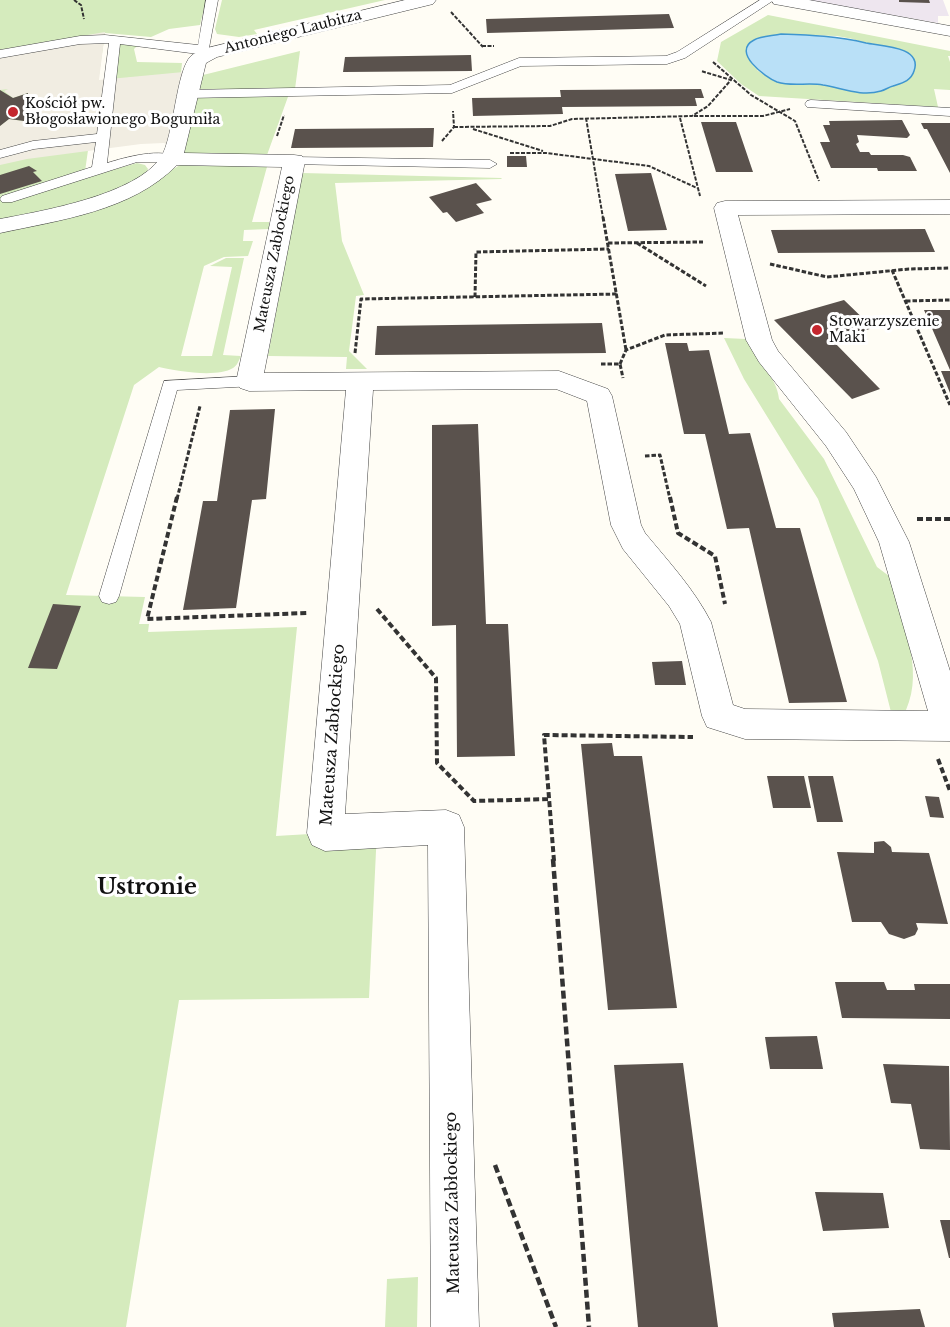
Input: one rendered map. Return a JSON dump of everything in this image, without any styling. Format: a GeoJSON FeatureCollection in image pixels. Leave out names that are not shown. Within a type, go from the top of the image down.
{"type":"FeatureCollection","features":[{"type":"Feature","properties":{"kind":"street","name":"Antoniego Laubitza"},"geometry":{"type":"LineString","coordinates":[[171,159],[198,60],[206,51],[427,0]]}},
{"type":"Feature","properties":{"kind":"street"},"geometry":{"type":"LineString","coordinates":[[780,0],[950,30]]}},
{"type":"Feature","properties":{"kind":"street"},"geometry":{"type":"LineString","coordinates":[[0,226],[116,196],[148,181],[171,159]]}},
{"type":"Feature","properties":{"kind":"street","name":"Mateusza Zabłockiego"},"geometry":{"type":"LineString","coordinates":[[171,159],[294,161],[249,382]]}},
{"type":"Feature","properties":{"kind":"street"},"geometry":{"type":"LineString","coordinates":[[249,382],[559,380],[598,396],[626,525],[634,541],[680,597],[695,621],[719,716],[745,724],[950,726],[891,534],[867,485],[852,462],[768,356],[757,332],[725,208],[950,207]]}},
{"type":"Feature","properties":{"kind":"street","name":"Mateusza Zabłockiego"},"geometry":{"type":"LineString","coordinates":[[360,382],[358,610],[325,833],[446,827],[455,1327]]}},
{"type":"Feature","properties":{"kind":"lane"},"geometry":{"type":"LineString","coordinates":[[0,54],[80,40],[115,40],[206,51],[212,0]]}},
{"type":"Feature","properties":{"kind":"lane"},"geometry":{"type":"LineString","coordinates":[[187,94],[452,89],[519,62],[667,60],[681,55],[768,0]]}},
{"type":"Feature","properties":{"kind":"lane"},"geometry":{"type":"LineString","coordinates":[[99,169],[115,40]]}},
{"type":"Feature","properties":{"kind":"lane"},"geometry":{"type":"LineString","coordinates":[[811,104],[950,112]]}},
{"type":"Feature","properties":{"kind":"lane"},"geometry":{"type":"LineString","coordinates":[[0,154],[33,145],[103,137]]}},
{"type":"Feature","properties":{"kind":"lane"},"geometry":{"type":"LineString","coordinates":[[7,199],[136,158],[171,159]]}},
{"type":"Feature","properties":{"kind":"lane","name":"Mateusza Zabłockiego"},"geometry":{"type":"LineString","coordinates":[[294,161],[490,164]]}},
{"type":"Feature","properties":{"kind":"lane"},"geometry":{"type":"LineString","coordinates":[[109,596],[170,385],[249,382]]}},
{"type":"Feature","properties":{"kind":"path"},"geometry":{"type":"LineString","coordinates":[[451,12],[503,69]]}},
{"type":"Feature","properties":{"kind":"path"},"geometry":{"type":"LineString","coordinates":[[717,33],[711,61],[730,80],[777,112],[795,121],[821,187]]}},
{"type":"Feature","properties":{"kind":"path"},"geometry":{"type":"LineString","coordinates":[[692,116],[708,106],[730,80]]}},
{"type":"Feature","properties":{"kind":"path"},"geometry":{"type":"LineString","coordinates":[[269,160],[293,92]]}},
{"type":"Feature","properties":{"kind":"path"},"geometry":{"type":"LineString","coordinates":[[454,127],[550,126],[572,119],[586,118],[763,116],[811,104]]}},
{"type":"Feature","properties":{"kind":"path"},"geometry":{"type":"LineString","coordinates":[[586,118],[626,350],[620,364]]}},
{"type":"Feature","properties":{"kind":"path"},"geometry":{"type":"LineString","coordinates":[[680,118],[700,198]]}},
{"type":"Feature","properties":{"kind":"path"},"geometry":{"type":"LineString","coordinates":[[468,127],[546,153]]}},
{"type":"Feature","properties":{"kind":"path"},"geometry":{"type":"LineString","coordinates":[[503,153],[546,153],[649,166],[698,189]]}},
{"type":"Feature","properties":{"kind":"path"},"geometry":{"type":"LineString","coordinates":[[608,243],[703,243],[708,237]]}},
{"type":"Feature","properties":{"kind":"path"},"geometry":{"type":"LineString","coordinates":[[637,243],[706,285]]}},
{"type":"Feature","properties":{"kind":"path"},"geometry":{"type":"LineString","coordinates":[[475,297],[476,252],[609,249]]}},
{"type":"Feature","properties":{"kind":"path"},"geometry":{"type":"LineString","coordinates":[[760,262],[827,277],[892,270],[950,268]]}},
{"type":"Feature","properties":{"kind":"path"},"geometry":{"type":"LineString","coordinates":[[892,270],[950,405]]}},
{"type":"Feature","properties":{"kind":"path"},"geometry":{"type":"LineString","coordinates":[[361,299],[617,294]]}},
{"type":"Feature","properties":{"kind":"path"},"geometry":{"type":"LineString","coordinates":[[905,301],[950,300]]}},
{"type":"Feature","properties":{"kind":"path"},"geometry":{"type":"LineString","coordinates":[[626,350],[665,335],[757,332]]}},
{"type":"Feature","properties":{"kind":"path"},"geometry":{"type":"LineString","coordinates":[[200,405],[147,619],[358,610],[436,678],[437,764],[474,801],[548,799],[589,1327]]}},
{"type":"Feature","properties":{"kind":"path"},"geometry":{"type":"LineString","coordinates":[[493,1158],[556,1327]]}},
{"type":"Feature","properties":{"kind":"shaded area"},"geometry":{"type":"Polygon","coordinates":[[[804,0],[943,0],[949,16],[938,16],[938,23],[804,0]]]}},
{"type":"Feature","properties":{"kind":"shaded area"},"geometry":{"type":"Polygon","coordinates":[[[105,32],[99,80],[194,71],[174,149],[164,143],[141,144],[27,159],[0,165],[0,126],[9,119],[24,121],[28,93],[13,98],[4,91],[8,89],[0,90],[0,50],[105,32]]]}},
{"type":"Feature","properties":{"kind":"green space"},"geometry":{"type":"Polygon","coordinates":[[[0,0],[206,0],[200,25],[169,29],[151,37],[105,33],[84,178],[137,163],[145,165],[148,169],[145,175],[112,195],[0,222],[0,0]]]}},
{"type":"Feature","properties":{"kind":"green space"},"geometry":{"type":"Polygon","coordinates":[[[222,0],[385,0],[254,30],[257,34],[239,37],[217,34],[215,29],[222,0]]]}},
{"type":"Feature","properties":{"kind":"green space"},"geometry":{"type":"Polygon","coordinates":[[[768,15],[950,51],[950,56],[948,56],[950,90],[934,89],[938,107],[759,96],[741,84],[717,61],[721,42],[768,15]],[[781,34],[766,37],[757,70],[782,82],[874,91],[901,83],[911,76],[915,68],[915,62],[853,39],[837,36],[781,34]]]}},
{"type":"Feature","properties":{"kind":"green space"},"geometry":{"type":"Polygon","coordinates":[[[119,43],[138,45],[134,49],[137,62],[182,63],[181,73],[116,79],[119,43]]]}},
{"type":"Feature","properties":{"kind":"green space"},"geometry":{"type":"Polygon","coordinates":[[[300,51],[295,89],[198,89],[203,75],[300,51]]]}},
{"type":"Feature","properties":{"kind":"green space"},"geometry":{"type":"Polygon","coordinates":[[[289,94],[267,155],[188,155],[180,152],[191,98],[289,94]]]}},
{"type":"Feature","properties":{"kind":"green space"},"geometry":{"type":"Polygon","coordinates":[[[268,163],[252,222],[269,222],[269,229],[244,230],[243,241],[253,241],[248,256],[224,257],[204,266],[181,356],[212,356],[232,267],[210,266],[226,258],[244,258],[223,355],[241,356],[233,368],[217,373],[196,373],[159,367],[134,385],[66,595],[145,597],[139,624],[149,624],[148,632],[297,627],[276,836],[377,830],[369,998],[179,1000],[126,1327],[0,1327],[0,228],[116,201],[182,164],[268,163]]]}},
{"type":"Feature","properties":{"kind":"green space"},"geometry":{"type":"Polygon","coordinates":[[[302,173],[502,178],[335,183],[342,241],[364,295],[356,296],[349,351],[367,369],[346,369],[347,357],[268,356],[302,173]]]}},
{"type":"Feature","properties":{"kind":"green space"},"geometry":{"type":"Polygon","coordinates":[[[724,338],[746,339],[770,375],[779,399],[824,459],[877,567],[889,576],[905,626],[912,660],[911,694],[906,710],[891,712],[878,661],[818,499],[744,379],[724,338]]]}},
{"type":"Feature","properties":{"kind":"green space"},"geometry":{"type":"Polygon","coordinates":[[[418,1277],[417,1327],[385,1327],[387,1279],[418,1277]]]}},
{"type":"Feature","properties":{"kind":"water"},"geometry":{"type":"Polygon","coordinates":[[[781,34],[834,37],[899,49],[912,57],[915,63],[914,71],[906,81],[874,93],[859,93],[817,84],[777,82],[752,64],[746,51],[748,45],[754,40],[781,34]]]}},
{"type":"Feature","properties":{"kind":"building"},"geometry":{"type":"Polygon","coordinates":[[[899,0],[929,0],[930,3],[899,2],[899,0]]]}},
{"type":"Feature","properties":{"kind":"building"},"geometry":{"type":"Polygon","coordinates":[[[669,14],[674,28],[487,33],[486,19],[669,14]]]}},
{"type":"Feature","properties":{"kind":"building"},"geometry":{"type":"Polygon","coordinates":[[[471,55],[472,71],[343,72],[345,57],[471,55]]]}},
{"type":"Feature","properties":{"kind":"building"},"geometry":{"type":"Polygon","coordinates":[[[701,89],[704,98],[695,98],[697,106],[562,107],[563,114],[473,116],[472,98],[561,97],[560,90],[701,89]]]}},
{"type":"Feature","properties":{"kind":"building","name":"Kościół pw. Błogosławionego Bogumiła"},"geometry":{"type":"Polygon","coordinates":[[[0,90],[13,98],[28,93],[28,106],[24,121],[9,119],[0,126],[0,90]]]}},
{"type":"Feature","properties":{"kind":"building"},"geometry":{"type":"Polygon","coordinates":[[[902,120],[910,135],[907,138],[857,135],[859,142],[856,144],[860,152],[869,152],[871,155],[910,157],[917,171],[831,168],[820,142],[830,142],[823,125],[830,125],[829,121],[902,120]]]}},
{"type":"Feature","properties":{"kind":"building"},"geometry":{"type":"Polygon","coordinates":[[[701,122],[736,122],[753,172],[716,172],[701,122]]]}},
{"type":"Feature","properties":{"kind":"building"},"geometry":{"type":"Polygon","coordinates":[[[921,123],[950,123],[950,173],[927,129],[924,129],[921,123]]]}},
{"type":"Feature","properties":{"kind":"building"},"geometry":{"type":"Polygon","coordinates":[[[434,128],[433,147],[291,148],[295,129],[434,128]]]}},
{"type":"Feature","properties":{"kind":"building"},"geometry":{"type":"Polygon","coordinates":[[[507,156],[526,156],[527,167],[507,167],[507,156]]]}},
{"type":"Feature","properties":{"kind":"building"},"geometry":{"type":"Polygon","coordinates":[[[29,166],[37,171],[33,172],[42,181],[0,194],[0,175],[29,166]]]}},
{"type":"Feature","properties":{"kind":"building"},"geometry":{"type":"Polygon","coordinates":[[[651,173],[667,230],[628,231],[615,174],[651,173]]]}},
{"type":"Feature","properties":{"kind":"building"},"geometry":{"type":"Polygon","coordinates":[[[476,183],[492,200],[476,204],[484,213],[456,222],[447,212],[443,213],[429,197],[476,183]]]}},
{"type":"Feature","properties":{"kind":"building"},"geometry":{"type":"Polygon","coordinates":[[[925,229],[935,252],[778,253],[771,230],[925,229]]]}},
{"type":"Feature","properties":{"kind":"building"},"geometry":{"type":"Polygon","coordinates":[[[844,300],[873,328],[832,340],[880,389],[852,399],[774,320],[844,300]]]}},
{"type":"Feature","properties":{"kind":"building"},"geometry":{"type":"Polygon","coordinates":[[[924,310],[950,310],[950,370],[924,310]]]}},
{"type":"Feature","properties":{"kind":"building"},"geometry":{"type":"Polygon","coordinates":[[[602,323],[606,353],[375,355],[377,326],[602,323]]]}},
{"type":"Feature","properties":{"kind":"building"},"geometry":{"type":"Polygon","coordinates":[[[665,343],[687,343],[689,351],[709,350],[729,434],[750,433],[776,528],[800,528],[847,702],[789,703],[749,528],[727,529],[705,434],[684,434],[665,343]]]}},
{"type":"Feature","properties":{"kind":"building"},"geometry":{"type":"Polygon","coordinates":[[[941,371],[950,371],[950,393],[941,371]]]}},
{"type":"Feature","properties":{"kind":"building"},"geometry":{"type":"Polygon","coordinates":[[[275,409],[266,499],[252,500],[236,608],[183,610],[203,501],[217,501],[230,410],[275,409]]]}},
{"type":"Feature","properties":{"kind":"building"},"geometry":{"type":"Polygon","coordinates":[[[478,424],[486,624],[508,624],[515,756],[457,757],[456,625],[432,626],[432,425],[478,424]]]}},
{"type":"Feature","properties":{"kind":"building"},"geometry":{"type":"Polygon","coordinates":[[[53,604],[81,606],[57,669],[28,668],[53,604]]]}},
{"type":"Feature","properties":{"kind":"building"},"geometry":{"type":"Polygon","coordinates":[[[682,661],[686,685],[655,685],[652,662],[682,661]]]}},
{"type":"Feature","properties":{"kind":"building"},"geometry":{"type":"Polygon","coordinates":[[[612,743],[614,756],[642,756],[677,1008],[608,1010],[581,744],[612,743]]]}},
{"type":"Feature","properties":{"kind":"building"},"geometry":{"type":"Polygon","coordinates":[[[767,776],[804,776],[811,808],[773,808],[767,776]]]}},
{"type":"Feature","properties":{"kind":"building"},"geometry":{"type":"Polygon","coordinates":[[[808,776],[833,776],[843,822],[817,822],[808,776]]]}},
{"type":"Feature","properties":{"kind":"building"},"geometry":{"type":"Polygon","coordinates":[[[925,796],[939,797],[944,818],[930,817],[925,796]]]}},
{"type":"Feature","properties":{"kind":"building"},"geometry":{"type":"Polygon","coordinates":[[[884,841],[891,847],[892,852],[929,853],[948,924],[916,923],[918,929],[915,935],[904,939],[889,934],[881,922],[852,922],[837,852],[874,853],[874,842],[884,841]]]}},
{"type":"Feature","properties":{"kind":"building"},"geometry":{"type":"Polygon","coordinates":[[[835,982],[884,982],[887,990],[915,990],[914,984],[950,984],[950,1019],[842,1018],[835,982]]]}},
{"type":"Feature","properties":{"kind":"building"},"geometry":{"type":"Polygon","coordinates":[[[817,1036],[823,1069],[770,1069],[765,1037],[817,1036]]]}},
{"type":"Feature","properties":{"kind":"building"},"geometry":{"type":"Polygon","coordinates":[[[683,1063],[718,1327],[638,1327],[614,1065],[683,1063]]]}},
{"type":"Feature","properties":{"kind":"building"},"geometry":{"type":"Polygon","coordinates":[[[883,1064],[949,1066],[950,1150],[920,1149],[911,1104],[891,1103],[883,1064]]]}},
{"type":"Feature","properties":{"kind":"building"},"geometry":{"type":"Polygon","coordinates":[[[815,1192],[883,1193],[889,1228],[823,1231],[815,1192]]]}},
{"type":"Feature","properties":{"kind":"building"},"geometry":{"type":"Polygon","coordinates":[[[940,1220],[950,1220],[950,1258],[949,1258],[940,1220]]]}},
{"type":"Feature","properties":{"kind":"building"},"geometry":{"type":"Polygon","coordinates":[[[920,1309],[925,1327],[834,1327],[832,1313],[920,1309]]]}},
{"type":"Feature","properties":{"kind":"place","name":"Kościół pw. Błogosławionego Bogumiła"},"geometry":{"type":"Point","coordinates":[13,112]}},
{"type":"Feature","properties":{"kind":"place","name":"Stowarzyszenie Maki"},"geometry":{"type":"Point","coordinates":[817,330]}},
{"type":"Feature","properties":{"kind":"district","name":"Ustronie"},"geometry":{"type":"Point","coordinates":[147,888]}}]}
